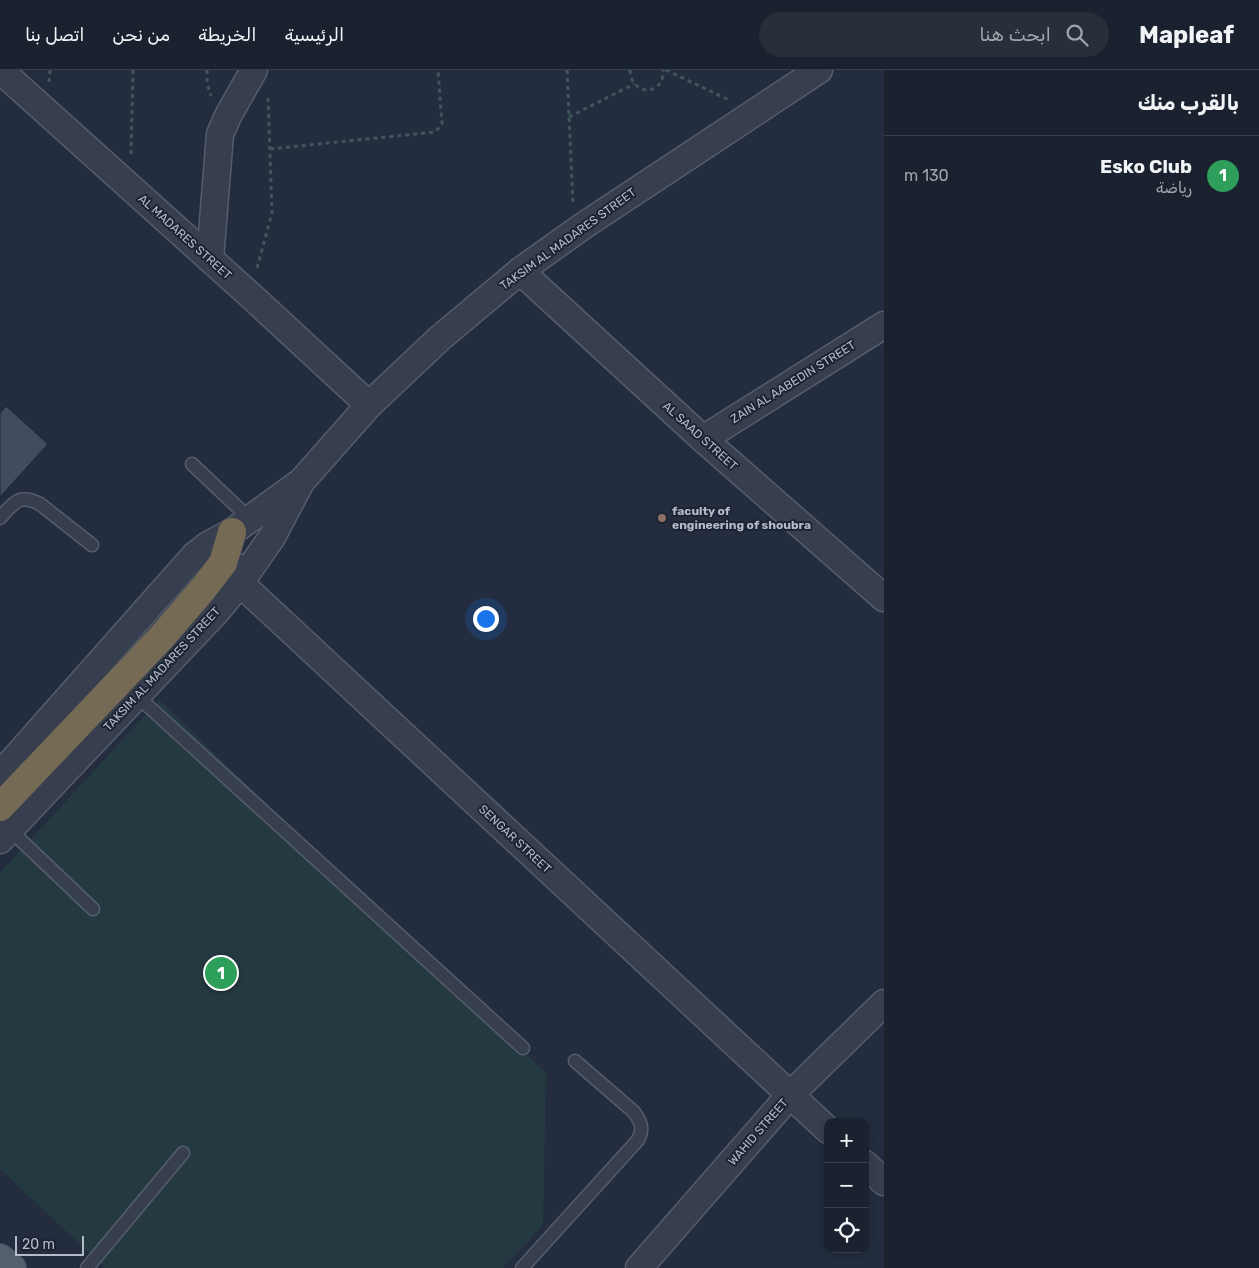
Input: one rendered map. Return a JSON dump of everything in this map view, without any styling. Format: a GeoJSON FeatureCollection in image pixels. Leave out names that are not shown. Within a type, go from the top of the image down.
{"type":"FeatureCollection","features":[{"type":"Feature","properties":{"kind":"highway"},"geometry":{"type":"LineString","coordinates":[[3,825],[203,589],[223,563],[241,525]]}},
{"type":"Feature","properties":{"kind":"main road"},"geometry":{"type":"LineString","coordinates":[[0,1258],[12,1268]]}},
{"type":"Feature","properties":{"kind":"street","name":"AL MADARES STREET"},"geometry":{"type":"LineString","coordinates":[[0,70],[369,405]]}},
{"type":"Feature","properties":{"kind":"street","name":"TAKSIM AL MADARES STREET"},"geometry":{"type":"LineString","coordinates":[[3,825],[136,696],[199,631],[240,583],[272,537],[301,482],[369,405],[440,338],[520,271],[575,232],[820,70]]}},
{"type":"Feature","properties":{"kind":"street"},"geometry":{"type":"LineString","coordinates":[[210,259],[220,134],[229,114],[260,80]]}},
{"type":"Feature","properties":{"kind":"street","name":"AL SAAD STREET"},"geometry":{"type":"LineString","coordinates":[[520,271],[702,439],[884,598]]}},
{"type":"Feature","properties":{"kind":"street","name":"ZAIN AL AABEDIN STREET"},"geometry":{"type":"LineString","coordinates":[[702,439],[884,325]]}},
{"type":"Feature","properties":{"kind":"street","name":"TAKSIM AL MADARES STREET"},"geometry":{"type":"LineString","coordinates":[[0,775],[194,556],[301,482]]}},
{"type":"Feature","properties":{"kind":"street"},"geometry":{"type":"LineString","coordinates":[[240,583],[241,525]]}},
{"type":"Feature","properties":{"kind":"street","name":"SENGAR STREET"},"geometry":{"type":"LineString","coordinates":[[240,583],[824,1126]]}},
{"type":"Feature","properties":{"kind":"street","name":"WAHID STREET"},"geometry":{"type":"LineString","coordinates":[[639,1268],[790,1095],[884,1003]]}},
{"type":"Feature","properties":{"kind":"street"},"geometry":{"type":"LineString","coordinates":[[869,1168],[884,1182]]}},
{"type":"Feature","properties":{"kind":"lane"},"geometry":{"type":"LineString","coordinates":[[192,464],[241,525]]}},
{"type":"Feature","properties":{"kind":"lane"},"geometry":{"type":"LineString","coordinates":[[0,518],[17,500],[33,500],[92,545]]}},
{"type":"Feature","properties":{"kind":"lane"},"geometry":{"type":"LineString","coordinates":[[136,696],[523,1048]]}},
{"type":"Feature","properties":{"kind":"lane"},"geometry":{"type":"LineString","coordinates":[[3,825],[93,909]]}},
{"type":"Feature","properties":{"kind":"lane"},"geometry":{"type":"LineString","coordinates":[[522,1268],[638,1140],[642,1133],[640,1119],[634,1112],[574,1061]]}},
{"type":"Feature","properties":{"kind":"lane"},"geometry":{"type":"LineString","coordinates":[[87,1268],[183,1153]]}},
{"type":"Feature","properties":{"kind":"path"},"geometry":{"type":"LineString","coordinates":[[130,188],[133,70]]}},
{"type":"Feature","properties":{"kind":"path"},"geometry":{"type":"LineString","coordinates":[[270,149],[434,132],[442,124],[438,70]]}},
{"type":"Feature","properties":{"kind":"path"},"geometry":{"type":"LineString","coordinates":[[567,70],[575,232]]}},
{"type":"Feature","properties":{"kind":"path"},"geometry":{"type":"LineString","coordinates":[[630,70],[630,78],[640,89],[648,90],[655,88],[661,83],[665,70],[754,112]]}},
{"type":"Feature","properties":{"kind":"path"},"geometry":{"type":"LineString","coordinates":[[250,295],[272,212],[270,149],[260,80]]}},
{"type":"Feature","properties":{"kind":"path"},"geometry":{"type":"LineString","coordinates":[[569,117],[634,84]]}},
{"type":"Feature","properties":{"kind":"green space"},"geometry":{"type":"Polygon","coordinates":[[[159,700],[546,1073],[543,1225],[503,1268],[105,1268],[0,1169],[0,873],[159,700]]]}},
{"type":"Feature","properties":{"kind":"building"},"geometry":{"type":"Polygon","coordinates":[[[6,406],[48,444],[0,497],[0,413],[6,406]]]}},
{"type":"Feature","properties":{"kind":"place","name":"faculty of engineering of shoubra"},"geometry":{"type":"Point","coordinates":[662,518]}},
{"type":"Feature","properties":{"kind":"place","name":"Esko Club"},"geometry":{"type":"Point","coordinates":[221,973]}}]}
